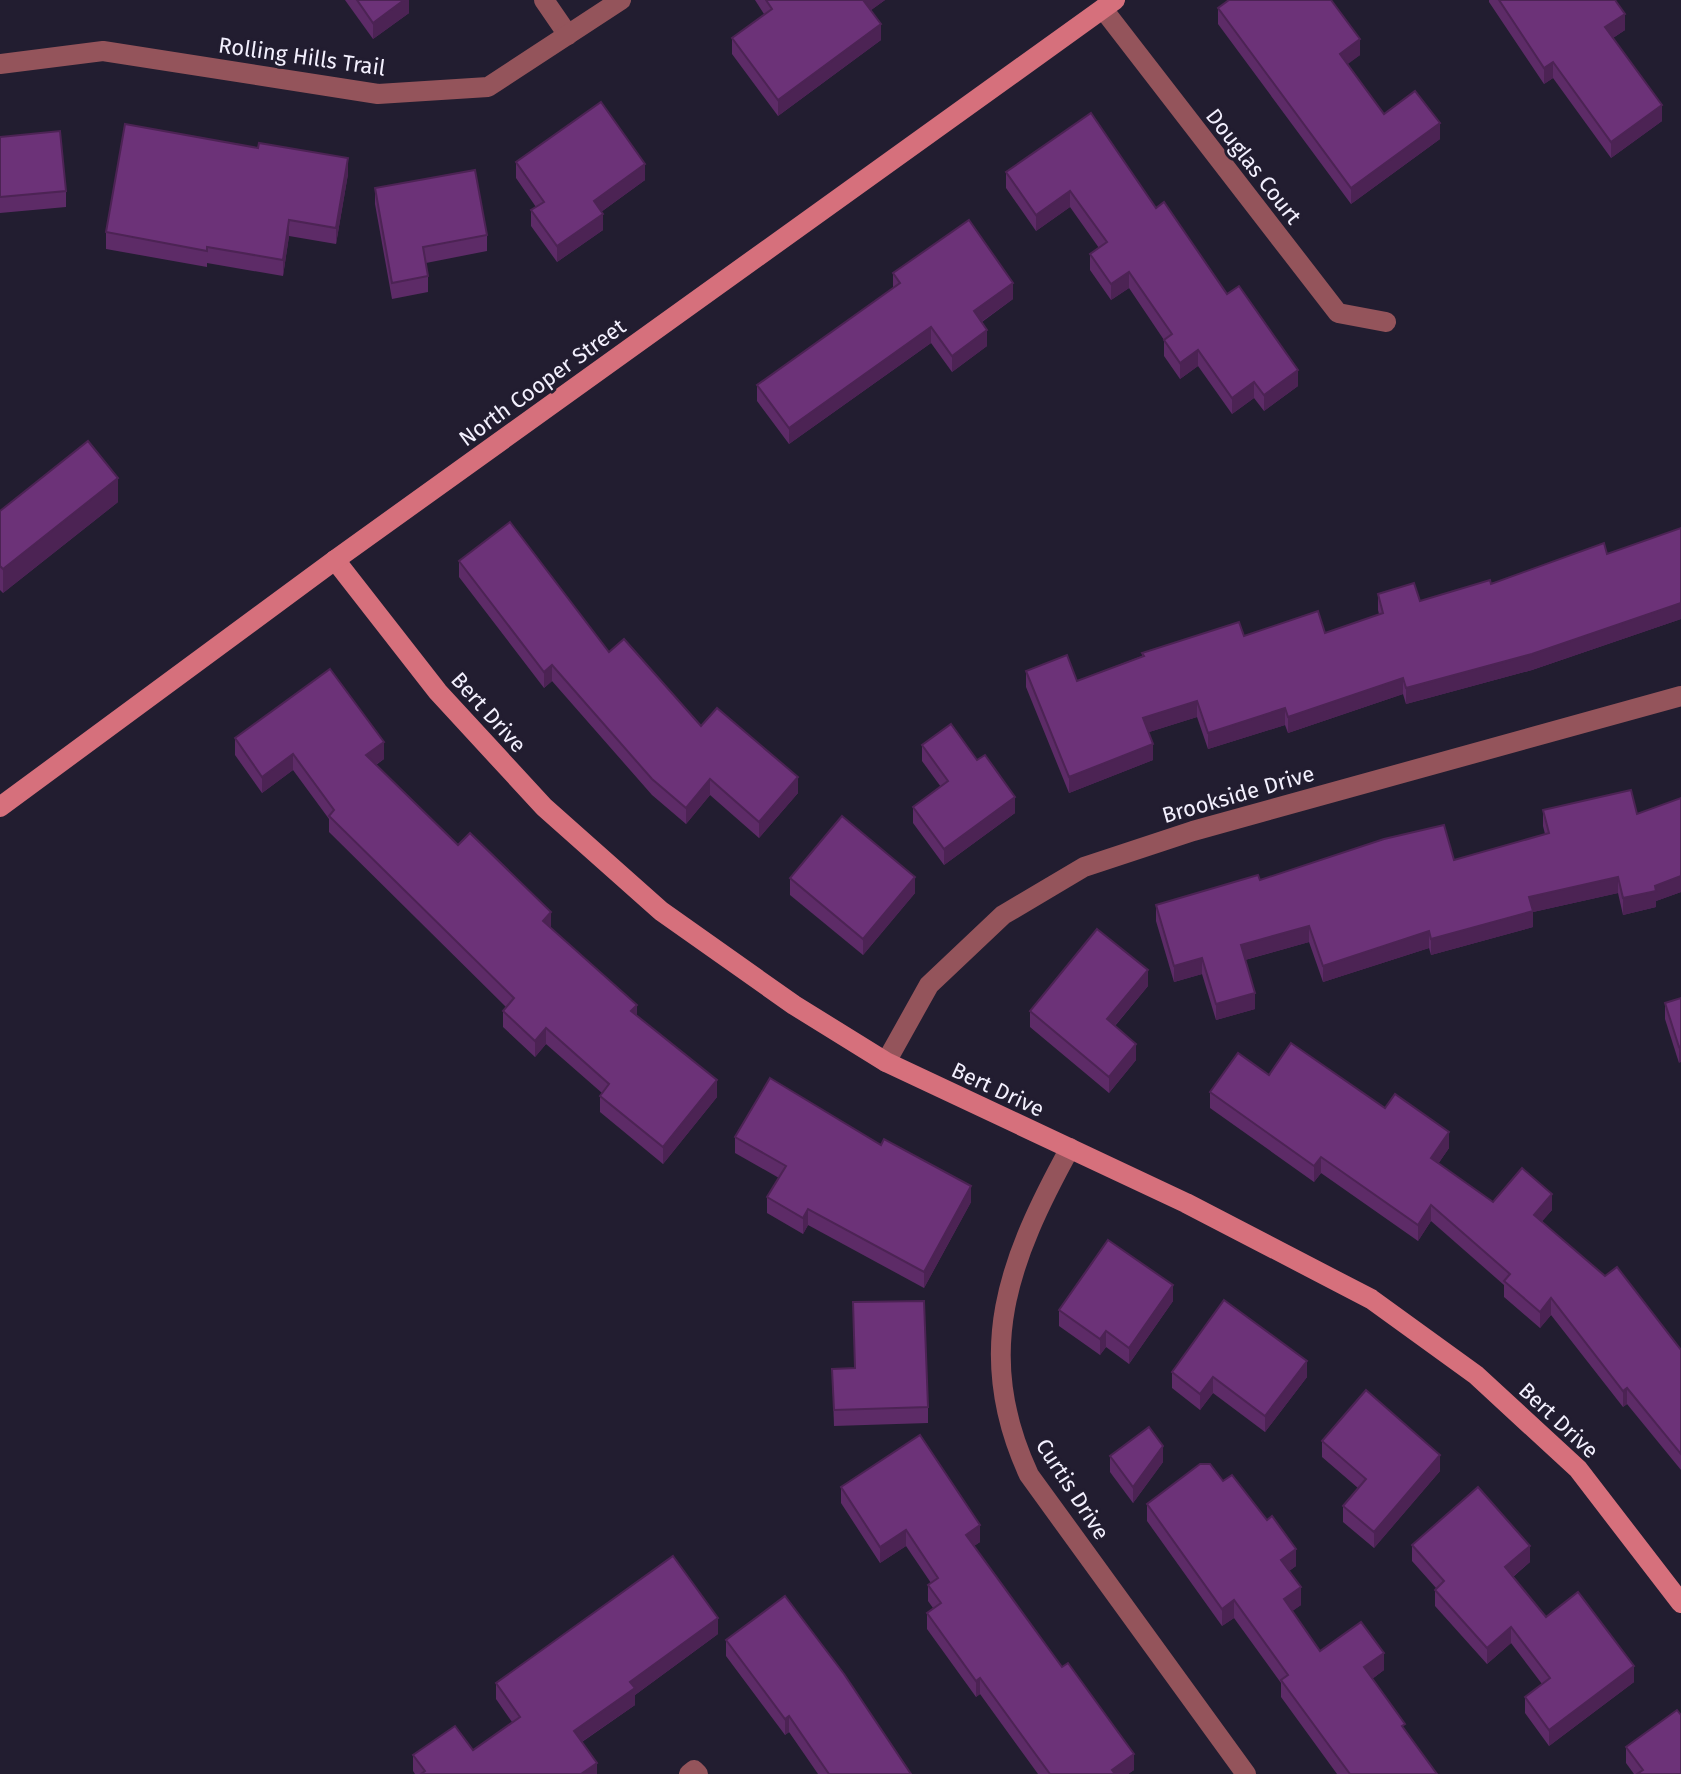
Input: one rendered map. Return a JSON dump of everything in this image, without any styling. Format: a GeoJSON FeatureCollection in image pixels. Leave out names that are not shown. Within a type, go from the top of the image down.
{"type":"FeatureCollection","features":[{"type":"Feature","properties":{"kind":"street"},"geometry":{"type":"LineString","coordinates":[[544,0],[568,35]]}},
{"type":"Feature","properties":{"kind":"street","name":"Rolling Hills Trail"},"geometry":{"type":"LineString","coordinates":[[0,64],[103,51],[378,94],[488,87],[621,0]]}},
{"type":"Feature","properties":{"kind":"street","name":"Douglas Court"},"geometry":{"type":"LineString","coordinates":[[1105,3],[1338,313],[1386,322]]}},
{"type":"Feature","properties":{"kind":"street","name":"North Cooper Street"},"geometry":{"type":"LineString","coordinates":[[0,807],[335,560],[1105,3]]}},
{"type":"Feature","properties":{"kind":"street","name":"Bert Drive"},"geometry":{"type":"LineString","coordinates":[[335,560],[438,692],[544,807],[661,911],[794,1005],[886,1062],[1186,1203],[1371,1299],[1476,1375],[1578,1469],[1681,1603]]}},
{"type":"Feature","properties":{"kind":"street","name":"Brookside Drive"},"geometry":{"type":"LineString","coordinates":[[886,1062],[929,985],[1003,915],[1084,867],[1193,831],[1681,696]]}},
{"type":"Feature","properties":{"kind":"street","name":"Curtis Drive"},"geometry":{"type":"LineString","coordinates":[[1070,1148],[1039,1203],[1016,1259],[1002,1320],[1002,1376],[1010,1433],[1029,1475],[1246,1774]]}},
{"type":"Feature","properties":{"kind":"building"},"geometry":{"type":"Polygon","coordinates":[[[357,0],[404,0],[373,23],[357,0]]]}},
{"type":"Feature","properties":{"kind":"building"},"geometry":{"type":"Polygon","coordinates":[[[766,0],[863,0],[881,24],[778,100],[732,38],[772,9],[766,0]]]}},
{"type":"Feature","properties":{"kind":"building"},"geometry":{"type":"Polygon","coordinates":[[[1229,0],[1331,0],[1360,39],[1340,54],[1384,114],[1415,91],[1440,123],[1351,188],[1218,8],[1229,0]]]}},
{"type":"Feature","properties":{"kind":"building"},"geometry":{"type":"Polygon","coordinates":[[[1499,0],[1615,0],[1625,14],[1605,27],[1662,105],[1611,142],[1553,62],[1544,68],[1499,0]]]}},
{"type":"Feature","properties":{"kind":"building"},"geometry":{"type":"Polygon","coordinates":[[[601,102],[645,164],[594,201],[603,214],[557,246],[531,210],[544,202],[516,162],[601,102]]]}},
{"type":"Feature","properties":{"kind":"building"},"geometry":{"type":"Polygon","coordinates":[[[1091,113],[1156,208],[1164,202],[1227,294],[1239,286],[1298,370],[1264,395],[1254,382],[1232,398],[1198,350],[1180,363],[1164,340],[1172,334],[1129,272],[1111,284],[1090,254],[1107,242],[1070,191],[1036,215],[1006,172],[1091,113]]]}},
{"type":"Feature","properties":{"kind":"building"},"geometry":{"type":"Polygon","coordinates":[[[125,124],[258,148],[259,143],[348,158],[336,228],[289,220],[283,260],[207,247],[207,251],[106,232],[125,124]]]}},
{"type":"Feature","properties":{"kind":"building"},"geometry":{"type":"Polygon","coordinates":[[[60,131],[66,191],[0,197],[0,137],[60,131]]]}},
{"type":"Feature","properties":{"kind":"building"},"geometry":{"type":"Polygon","coordinates":[[[475,170],[487,235],[423,247],[428,276],[392,283],[375,188],[475,170]]]}},
{"type":"Feature","properties":{"kind":"building"},"geometry":{"type":"Polygon","coordinates":[[[969,220],[1013,283],[974,311],[987,330],[952,356],[931,327],[789,428],[757,385],[900,283],[893,273],[969,220]]]}},
{"type":"Feature","properties":{"kind":"building"},"geometry":{"type":"Polygon","coordinates":[[[88,441],[118,478],[3,569],[0,566],[0,511],[88,441]]]}},
{"type":"Feature","properties":{"kind":"building"},"geometry":{"type":"Polygon","coordinates":[[[510,522],[609,652],[624,639],[701,726],[717,708],[798,777],[759,822],[710,779],[686,808],[652,779],[552,665],[544,672],[459,561],[510,522]]]}},
{"type":"Feature","properties":{"kind":"building"},"geometry":{"type":"Polygon","coordinates":[[[1681,528],[1681,603],[1532,654],[1406,688],[1403,678],[1288,717],[1285,708],[1208,733],[1197,701],[1143,718],[1153,744],[1069,777],[1026,671],[1067,655],[1077,681],[1144,656],[1142,653],[1239,622],[1244,636],[1318,611],[1325,633],[1383,613],[1378,594],[1414,583],[1420,601],[1490,580],[1491,584],[1604,543],[1607,554],[1681,528]]]}},
{"type":"Feature","properties":{"kind":"building"},"geometry":{"type":"Polygon","coordinates":[[[330,669],[384,742],[366,755],[458,845],[470,833],[551,912],[543,921],[637,1005],[631,1011],[717,1080],[663,1147],[600,1096],[609,1084],[546,1028],[535,1041],[503,1011],[514,998],[329,816],[334,810],[293,754],[262,777],[235,738],[330,669]]]}},
{"type":"Feature","properties":{"kind":"building"},"geometry":{"type":"Polygon","coordinates":[[[951,724],[977,760],[985,755],[1015,797],[944,849],[913,807],[948,781],[922,745],[951,724]]]}},
{"type":"Feature","properties":{"kind":"building"},"geometry":{"type":"Polygon","coordinates":[[[1631,790],[1637,814],[1681,798],[1681,876],[1655,886],[1656,891],[1623,898],[1618,877],[1529,897],[1533,911],[1431,939],[1429,931],[1323,966],[1309,926],[1241,945],[1255,993],[1216,1004],[1202,958],[1174,966],[1156,905],[1258,875],[1260,880],[1384,839],[1444,825],[1454,860],[1549,833],[1543,810],[1631,790]]]}},
{"type":"Feature","properties":{"kind":"building"},"geometry":{"type":"Polygon","coordinates":[[[842,816],[915,877],[863,939],[790,878],[842,816]]]}},
{"type":"Feature","properties":{"kind":"building"},"geometry":{"type":"Polygon","coordinates":[[[1097,929],[1148,970],[1107,1019],[1136,1044],[1109,1077],[1030,1011],[1097,929]]]}},
{"type":"Feature","properties":{"kind":"building"},"geometry":{"type":"Polygon","coordinates":[[[1681,998],[1681,1046],[1679,1047],[1665,1003],[1681,998]]]}},
{"type":"Feature","properties":{"kind":"building"},"geometry":{"type":"Polygon","coordinates":[[[1291,1043],[1385,1108],[1395,1094],[1449,1132],[1431,1158],[1493,1202],[1522,1168],[1552,1194],[1534,1215],[1605,1276],[1617,1267],[1681,1350],[1681,1454],[1627,1388],[1623,1391],[1551,1298],[1540,1312],[1504,1281],[1510,1274],[1431,1205],[1418,1225],[1321,1157],[1314,1166],[1210,1092],[1238,1053],[1269,1075],[1291,1043]]]}},
{"type":"Feature","properties":{"kind":"building"},"geometry":{"type":"Polygon","coordinates":[[[770,1078],[881,1145],[884,1139],[971,1186],[924,1272],[808,1209],[803,1218],[767,1197],[786,1166],[735,1137],[770,1078]]]}},
{"type":"Feature","properties":{"kind":"building"},"geometry":{"type":"Polygon","coordinates":[[[1108,1240],[1173,1285],[1129,1348],[1106,1331],[1100,1339],[1059,1310],[1108,1240]]]}},
{"type":"Feature","properties":{"kind":"building"},"geometry":{"type":"Polygon","coordinates":[[[1224,1300],[1307,1361],[1265,1416],[1213,1377],[1200,1394],[1172,1372],[1224,1300]]]}},
{"type":"Feature","properties":{"kind":"building"},"geometry":{"type":"Polygon","coordinates":[[[924,1301],[928,1407],[834,1410],[832,1369],[855,1368],[853,1302],[924,1301]]]}},
{"type":"Feature","properties":{"kind":"building"},"geometry":{"type":"Polygon","coordinates":[[[1366,1390],[1440,1455],[1374,1532],[1343,1506],[1366,1479],[1322,1441],[1366,1390]]]}},
{"type":"Feature","properties":{"kind":"building"},"geometry":{"type":"Polygon","coordinates":[[[1149,1427],[1163,1446],[1133,1487],[1110,1456],[1149,1427]]]}},
{"type":"Feature","properties":{"kind":"building"},"geometry":{"type":"Polygon","coordinates":[[[920,1435],[980,1525],[966,1535],[1062,1667],[1068,1663],[1134,1754],[1112,1770],[1115,1774],[1050,1774],[980,1678],[976,1681],[927,1613],[941,1603],[928,1585],[938,1578],[906,1530],[880,1547],[841,1487],[920,1435]]]}},
{"type":"Feature","properties":{"kind":"building"},"geometry":{"type":"Polygon","coordinates":[[[1200,1464],[1210,1464],[1223,1481],[1232,1475],[1267,1520],[1272,1516],[1296,1549],[1281,1560],[1301,1587],[1284,1599],[1320,1651],[1361,1622],[1384,1653],[1364,1667],[1437,1774],[1350,1774],[1281,1680],[1288,1675],[1234,1600],[1222,1609],[1147,1504],[1200,1464]]]}},
{"type":"Feature","properties":{"kind":"building"},"geometry":{"type":"Polygon","coordinates":[[[1478,1487],[1530,1546],[1505,1567],[1546,1617],[1578,1592],[1634,1666],[1549,1730],[1525,1697],[1550,1678],[1511,1627],[1487,1648],[1435,1590],[1444,1581],[1412,1545],[1478,1487]]]}},
{"type":"Feature","properties":{"kind":"building"},"geometry":{"type":"Polygon","coordinates":[[[673,1556],[718,1618],[630,1682],[635,1688],[574,1731],[597,1763],[581,1774],[421,1774],[425,1771],[413,1755],[455,1726],[473,1750],[520,1717],[496,1683],[673,1556]]]}},
{"type":"Feature","properties":{"kind":"building"},"geometry":{"type":"Polygon","coordinates":[[[785,1596],[844,1674],[911,1774],[829,1774],[789,1716],[785,1719],[726,1640],[785,1596]]]}},
{"type":"Feature","properties":{"kind":"building"},"geometry":{"type":"Polygon","coordinates":[[[1677,1710],[1681,1715],[1681,1774],[1637,1774],[1643,1770],[1626,1747],[1677,1710]]]}}]}
